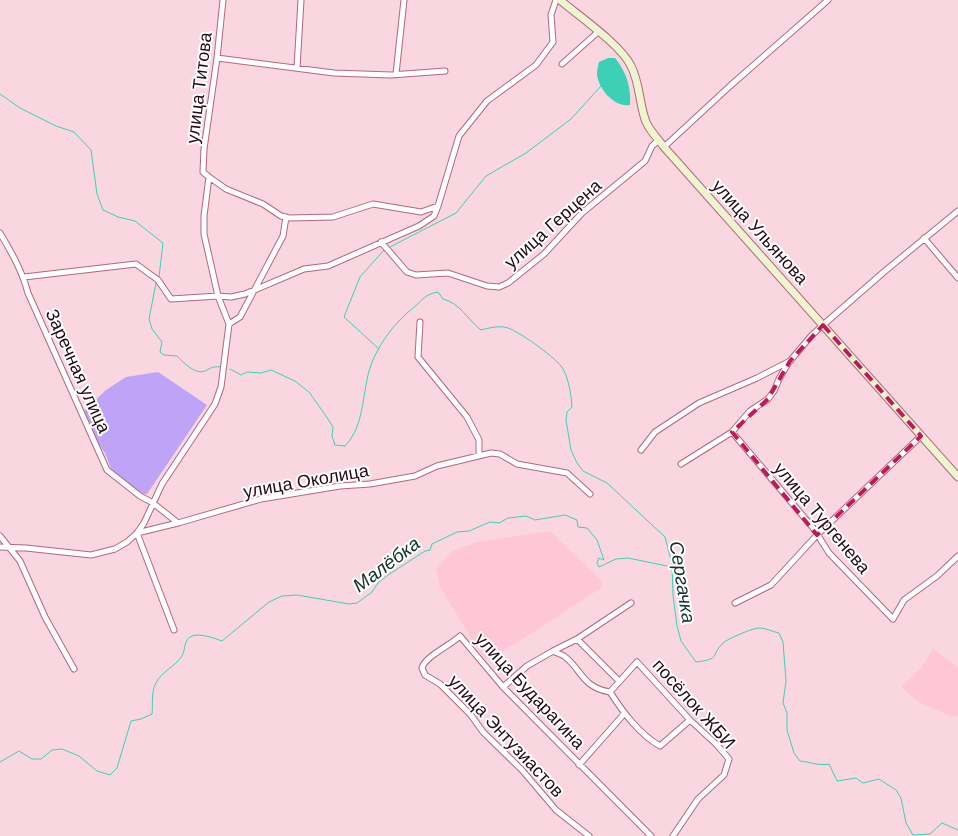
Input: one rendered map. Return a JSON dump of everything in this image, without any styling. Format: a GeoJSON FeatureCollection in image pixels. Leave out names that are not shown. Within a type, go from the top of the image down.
{"type":"FeatureCollection","features":[{"type":"Feature","properties":{"kind":"main road","name":"улица Ульянова"},"geometry":{"type":"LineString","coordinates":[[560,0],[598,32],[631,65],[646,122],[664,147],[958,477]]}},
{"type":"Feature","properties":{"kind":"street","name":"улица Титова"},"geometry":{"type":"LineString","coordinates":[[223,0],[204,150],[204,172],[209,178],[204,216],[204,234],[218,296],[229,324]]}},
{"type":"Feature","properties":{"kind":"street"},"geometry":{"type":"LineString","coordinates":[[297,68],[300,0]]}},
{"type":"Feature","properties":{"kind":"street"},"geometry":{"type":"LineString","coordinates":[[396,74],[404,0]]}},
{"type":"Feature","properties":{"kind":"street"},"geometry":{"type":"LineString","coordinates":[[24,277],[136,264],[158,280],[171,300],[218,296],[231,297],[245,294],[304,269],[328,266],[419,226],[434,216],[459,136],[487,101],[536,65],[553,42],[551,15],[556,0]]}},
{"type":"Feature","properties":{"kind":"street"},"geometry":{"type":"LineString","coordinates":[[664,147],[828,0]]}},
{"type":"Feature","properties":{"kind":"street"},"geometry":{"type":"LineString","coordinates":[[562,64],[598,32]]}},
{"type":"Feature","properties":{"kind":"street"},"geometry":{"type":"LineString","coordinates":[[217,58],[334,73],[396,74],[445,71]]}},
{"type":"Feature","properties":{"kind":"street","name":"улица Герцена"},"geometry":{"type":"LineString","coordinates":[[381,242],[407,272],[416,275],[448,273],[487,286],[499,287],[508,283],[544,254],[582,213],[645,161],[652,146],[659,140]]}},
{"type":"Feature","properties":{"kind":"street"},"geometry":{"type":"LineString","coordinates":[[209,178],[226,189],[264,204],[281,216],[286,217],[333,217],[373,204],[422,212],[438,206]]}},
{"type":"Feature","properties":{"kind":"street"},"geometry":{"type":"LineString","coordinates":[[682,464],[732,432],[750,411],[768,399],[790,361],[823,325],[958,211]]}},
{"type":"Feature","properties":{"kind":"street"},"geometry":{"type":"LineString","coordinates":[[0,547],[8,546],[91,555],[115,549],[137,533],[144,523],[162,484],[215,404],[221,387],[229,324],[240,317],[255,289],[283,236],[286,217]]}},
{"type":"Feature","properties":{"kind":"street","name":"Заречная улица"},"geometry":{"type":"LineString","coordinates":[[0,233],[16,259],[24,277],[28,293],[107,470],[178,523]]}},
{"type":"Feature","properties":{"kind":"street"},"geometry":{"type":"LineString","coordinates":[[924,238],[958,278]]}},
{"type":"Feature","properties":{"kind":"street"},"geometry":{"type":"LineString","coordinates":[[420,322],[418,357],[467,417],[480,440],[479,455]]}},
{"type":"Feature","properties":{"kind":"street"},"geometry":{"type":"LineString","coordinates":[[641,450],[655,432],[699,404],[790,361]]}},
{"type":"Feature","properties":{"kind":"street","name":"улица Тургенева"},"geometry":{"type":"LineString","coordinates":[[732,432],[817,535],[829,553],[893,619],[904,600],[937,576],[958,556]]}},
{"type":"Feature","properties":{"kind":"street"},"geometry":{"type":"LineString","coordinates":[[735,603],[771,585],[817,535],[922,436]]}},
{"type":"Feature","properties":{"kind":"street","name":"улица Околица"},"geometry":{"type":"LineString","coordinates":[[137,533],[261,499],[415,476],[437,466],[479,455],[500,454],[517,464],[567,473],[590,494]]}},
{"type":"Feature","properties":{"kind":"street"},"geometry":{"type":"LineString","coordinates":[[137,533],[174,630]]}},
{"type":"Feature","properties":{"kind":"street"},"geometry":{"type":"LineString","coordinates":[[0,536],[20,561],[45,617],[74,669]]}},
{"type":"Feature","properties":{"kind":"street"},"geometry":{"type":"LineString","coordinates":[[503,687],[527,666],[577,639],[631,603]]}},
{"type":"Feature","properties":{"kind":"street","name":"улица Бударагина"},"geometry":{"type":"LineString","coordinates":[[460,636],[503,687],[651,836]]}},
{"type":"Feature","properties":{"kind":"street","name":"улица Энтузиастов"},"geometry":{"type":"LineString","coordinates":[[460,636],[422,664],[425,675],[440,684],[471,715],[483,732],[522,770],[556,810],[589,836]]}},
{"type":"Feature","properties":{"kind":"street"},"geometry":{"type":"LineString","coordinates":[[577,639],[619,681],[610,692]]}},
{"type":"Feature","properties":{"kind":"street"},"geometry":{"type":"LineString","coordinates":[[553,651],[564,656],[588,683],[600,690],[610,692],[624,714],[653,742],[660,746],[690,720]]}},
{"type":"Feature","properties":{"kind":"street","name":"посёлок ЖБИ"},"geometry":{"type":"LineString","coordinates":[[619,681],[637,662],[690,720],[717,744],[729,760],[724,775],[698,800],[673,836]]}},
{"type":"Feature","properties":{"kind":"street","name":"улица Бударагина"},"geometry":{"type":"LineString","coordinates":[[579,765],[624,714]]}},
{"type":"Feature","properties":{"kind":"highlighted area"},"geometry":{"type":"Polygon","coordinates":[[[823,325],[921,436],[817,535],[732,432],[768,399],[790,361],[823,325]]]}},
{"type":"Feature","properties":{"kind":"shaded area"},"geometry":{"type":"Polygon","coordinates":[[[608,58],[615,58],[623,69],[629,86],[630,105],[619,104],[608,96],[600,86],[597,74],[599,62],[608,58]]]}},
{"type":"Feature","properties":{"kind":"shaded area"},"geometry":{"type":"Polygon","coordinates":[[[158,372],[207,405],[147,494],[144,494],[121,480],[112,471],[105,453],[83,412],[106,390],[126,377],[158,372]]]}},
{"type":"Feature","properties":{"kind":"shaded area"},"geometry":{"type":"Polygon","coordinates":[[[550,531],[602,581],[601,588],[518,642],[485,660],[440,587],[436,568],[453,551],[478,542],[550,531]]]}},
{"type":"Feature","properties":{"kind":"shaded area"},"geometry":{"type":"Polygon","coordinates":[[[933,649],[958,667],[958,716],[952,717],[919,702],[901,687],[921,668],[933,649]]]}},
{"type":"Feature","properties":{"kind":"waterway"},"geometry":{"type":"LineString","coordinates":[[390,247],[456,213],[486,176],[526,153],[571,119],[601,86]]}},
{"type":"Feature","properties":{"kind":"waterway","name":"Сергачка"},"geometry":{"type":"LineString","coordinates":[[0,94],[20,108],[56,126],[74,132],[91,150],[97,194],[103,210],[118,217],[135,221],[163,243],[159,277]]}},
{"type":"Feature","properties":{"kind":"waterway"},"geometry":{"type":"LineString","coordinates":[[379,349],[344,317],[360,277],[384,250]]}},
{"type":"Feature","properties":{"kind":"waterway","name":"Сергачка"},"geometry":{"type":"LineString","coordinates":[[156,283],[149,319],[152,329],[162,342],[160,352],[164,355],[177,356],[197,371],[201,372],[214,367],[220,367]]}},
{"type":"Feature","properties":{"kind":"waterway","name":"Сергачка"},"geometry":{"type":"LineString","coordinates":[[230,369],[241,375],[247,372],[261,373],[271,370],[295,381],[309,392],[333,427],[332,436],[335,445],[345,446],[356,430],[362,411],[369,371],[376,353],[386,336],[399,321],[427,296],[438,292],[443,299],[459,308],[481,330],[505,327],[521,335],[554,359],[565,373],[572,407],[567,412],[566,420],[571,450],[577,463],[583,471],[607,483],[665,537],[672,564],[677,626],[681,641],[696,662],[709,660],[723,643],[747,631],[760,628],[779,633],[783,642],[786,681],[783,703],[787,713],[787,730],[794,753],[800,761],[829,764],[837,781],[856,778],[863,783],[879,779],[896,790],[901,798],[906,823],[913,835],[930,834],[942,823],[958,830]]}},
{"type":"Feature","properties":{"kind":"waterway","name":"Малёбка"},"geometry":{"type":"LineString","coordinates":[[0,762],[19,751],[32,759],[41,759],[52,750],[62,749],[79,756],[97,771],[110,775],[117,768],[131,721],[152,714],[154,686],[162,675],[182,656],[186,642],[192,636],[203,635],[222,641],[269,602],[282,596],[297,595],[349,604],[357,603],[372,592],[378,583],[388,575],[425,551],[430,550],[432,544],[457,532],[469,531],[490,522],[499,523],[508,518],[526,516],[535,520],[565,515],[577,520],[578,527],[587,528],[597,540],[604,560],[599,558],[597,563],[599,567],[616,559],[628,558],[672,567]]}}]}
